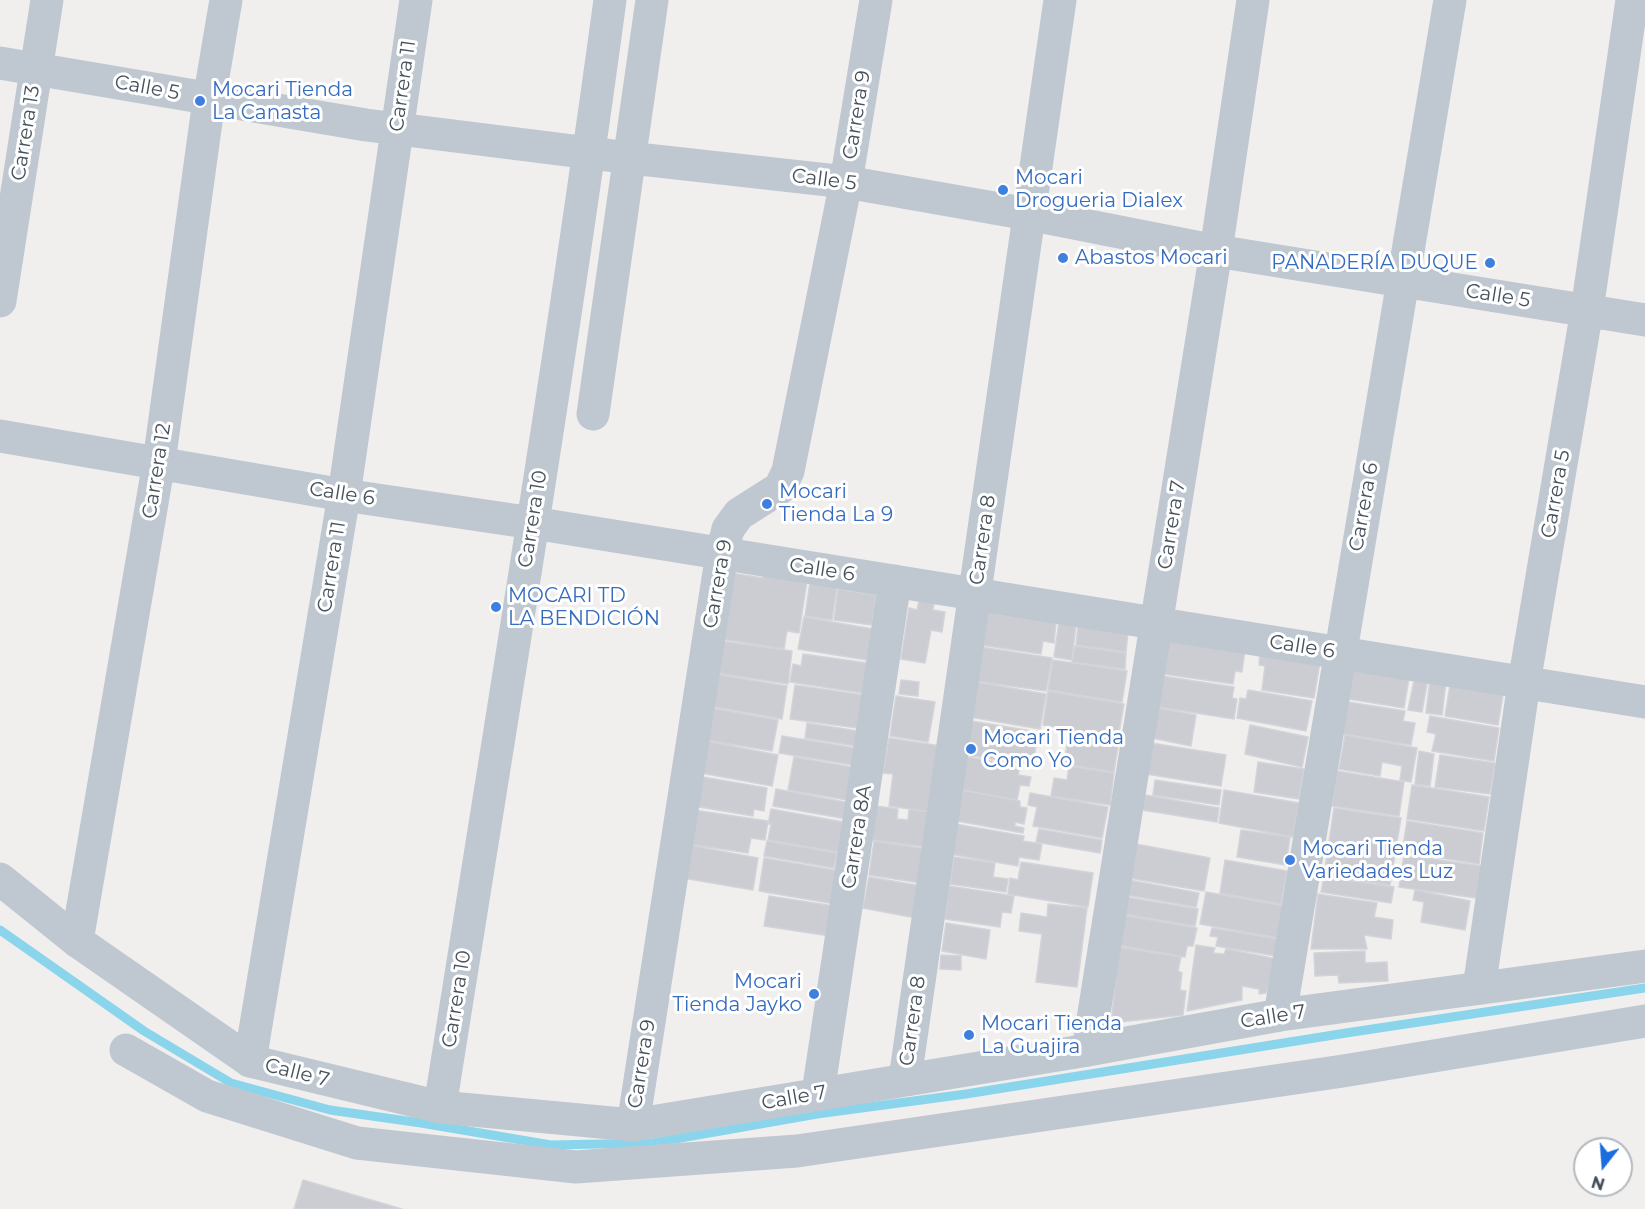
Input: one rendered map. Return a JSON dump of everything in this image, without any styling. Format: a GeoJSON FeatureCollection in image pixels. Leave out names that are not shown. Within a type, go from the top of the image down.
{"type":"FeatureCollection","features":[{"type":"Feature","properties":{"kind":"street","name":"Carrera 13"},"geometry":{"type":"LineString","coordinates":[[0,301],[47,0]]}},
{"type":"Feature","properties":{"kind":"street","name":"Carrera 12"},"geometry":{"type":"LineString","coordinates":[[77,941],[159,462],[209,99],[226,0]]}},
{"type":"Feature","properties":{"kind":"street","name":"Carrera 11"},"geometry":{"type":"LineString","coordinates":[[250,1061],[344,495],[416,0]]}},
{"type":"Feature","properties":{"kind":"street","name":"Carrera 10"},"geometry":{"type":"LineString","coordinates":[[440,1107],[533,523],[610,0]]}},
{"type":"Feature","properties":{"kind":"street"},"geometry":{"type":"LineString","coordinates":[[593,414],[652,0]]}},
{"type":"Feature","properties":{"kind":"street","name":"Carrera 9"},"geometry":{"type":"LineString","coordinates":[[633,1125],[722,553],[728,529],[739,514],[780,488],[788,471],[846,182],[876,0]]}},
{"type":"Feature","properties":{"kind":"street","name":"Carrera 8"},"geometry":{"type":"LineString","coordinates":[[905,1079],[1060,0]]}},
{"type":"Feature","properties":{"kind":"street","name":"Carrera 7"},"geometry":{"type":"LineString","coordinates":[[1088,1050],[1216,252],[1253,0]]}},
{"type":"Feature","properties":{"kind":"street","name":"Carrera 6"},"geometry":{"type":"LineString","coordinates":[[1280,1015],[1450,0]]}},
{"type":"Feature","properties":{"kind":"street","name":"Carrera 5"},"geometry":{"type":"LineString","coordinates":[[1479,987],[1524,683],[1587,310],[1632,0]]}},
{"type":"Feature","properties":{"kind":"street","name":"Calle 5"},"geometry":{"type":"LineString","coordinates":[[0,63],[397,129],[846,182],[1028,214],[1216,252],[1645,321]]}},
{"type":"Feature","properties":{"kind":"street","name":"Calle 6"},"geometry":{"type":"LineString","coordinates":[[0,436],[344,495],[722,553],[1645,702]]}},
{"type":"Feature","properties":{"kind":"street","name":"Carrera 8A"},"geometry":{"type":"LineString","coordinates":[[818,1093],[895,581]]}},
{"type":"Feature","properties":{"kind":"street","name":"Calle 7"},"geometry":{"type":"LineString","coordinates":[[0,879],[77,941],[250,1061],[440,1107],[633,1125],[1088,1050],[1280,1015],[1645,966]]}},
{"type":"Feature","properties":{"kind":"street"},"geometry":{"type":"LineString","coordinates":[[126,1050],[207,1096],[357,1143],[576,1167],[797,1151],[1343,1071],[1645,1021]]}},
{"type":"Feature","properties":{"kind":"building"},"geometry":{"type":"Polygon","coordinates":[[[731,573],[807,581],[799,633],[787,631],[784,649],[721,639],[731,573]]]}},
{"type":"Feature","properties":{"kind":"building"},"geometry":{"type":"Polygon","coordinates":[[[810,582],[837,586],[832,620],[805,616],[810,582]]]}},
{"type":"Feature","properties":{"kind":"building"},"geometry":{"type":"Polygon","coordinates":[[[838,589],[876,595],[872,625],[834,620],[838,589]]]}},
{"type":"Feature","properties":{"kind":"building"},"geometry":{"type":"Polygon","coordinates":[[[919,601],[934,603],[933,610],[945,612],[942,632],[931,630],[925,663],[901,659],[909,608],[917,610],[919,601]]]}},
{"type":"Feature","properties":{"kind":"building"},"geometry":{"type":"Polygon","coordinates":[[[986,612],[1056,622],[1054,643],[1043,641],[1041,654],[981,645],[986,612]]]}},
{"type":"Feature","properties":{"kind":"building"},"geometry":{"type":"Polygon","coordinates":[[[804,617],[873,629],[867,660],[798,649],[804,617]]]}},
{"type":"Feature","properties":{"kind":"building"},"geometry":{"type":"Polygon","coordinates":[[[1059,622],[1076,624],[1072,660],[1054,657],[1059,622]]]}},
{"type":"Feature","properties":{"kind":"building"},"geometry":{"type":"Polygon","coordinates":[[[1078,626],[1128,632],[1126,652],[1076,645],[1078,626]]]}},
{"type":"Feature","properties":{"kind":"building"},"geometry":{"type":"Polygon","coordinates":[[[1169,640],[1245,650],[1242,672],[1235,671],[1233,684],[1164,674],[1169,640]]]}},
{"type":"Feature","properties":{"kind":"building"},"geometry":{"type":"Polygon","coordinates":[[[721,641],[792,651],[788,684],[716,673],[721,641]]]}},
{"type":"Feature","properties":{"kind":"building"},"geometry":{"type":"Polygon","coordinates":[[[1075,646],[1126,653],[1125,669],[1072,662],[1075,646]]]}},
{"type":"Feature","properties":{"kind":"building"},"geometry":{"type":"Polygon","coordinates":[[[981,647],[1052,658],[1046,691],[976,681],[981,647]]]}},
{"type":"Feature","properties":{"kind":"building"},"geometry":{"type":"Polygon","coordinates":[[[1260,652],[1320,662],[1314,698],[1262,690],[1265,666],[1259,665],[1260,652]]]}},
{"type":"Feature","properties":{"kind":"building"},"geometry":{"type":"Polygon","coordinates":[[[803,654],[867,663],[862,693],[790,682],[793,664],[801,666],[803,654]]]}},
{"type":"Feature","properties":{"kind":"building"},"geometry":{"type":"Polygon","coordinates":[[[1053,660],[1127,671],[1122,702],[1048,690],[1053,660]]]}},
{"type":"Feature","properties":{"kind":"building"},"geometry":{"type":"Polygon","coordinates":[[[1354,669],[1409,678],[1404,708],[1349,699],[1354,669]]]}},
{"type":"Feature","properties":{"kind":"building"},"geometry":{"type":"Polygon","coordinates":[[[714,674],[787,686],[782,719],[709,706],[714,674]]]}},
{"type":"Feature","properties":{"kind":"building"},"geometry":{"type":"Polygon","coordinates":[[[1162,676],[1234,687],[1232,698],[1237,699],[1234,719],[1158,707],[1162,676]]]}},
{"type":"Feature","properties":{"kind":"building"},"geometry":{"type":"Polygon","coordinates":[[[1415,676],[1428,678],[1422,712],[1408,710],[1415,676]]]}},
{"type":"Feature","properties":{"kind":"building"},"geometry":{"type":"Polygon","coordinates":[[[901,680],[919,682],[918,696],[899,694],[901,680]]]}},
{"type":"Feature","properties":{"kind":"building"},"geometry":{"type":"Polygon","coordinates":[[[1430,680],[1446,682],[1442,715],[1426,713],[1430,680]]]}},
{"type":"Feature","properties":{"kind":"building"},"geometry":{"type":"Polygon","coordinates":[[[976,682],[1046,694],[1040,729],[970,717],[976,682]]]}},
{"type":"Feature","properties":{"kind":"building"},"geometry":{"type":"Polygon","coordinates":[[[795,685],[863,695],[858,728],[790,719],[795,685]]]}},
{"type":"Feature","properties":{"kind":"building"},"geometry":{"type":"Polygon","coordinates":[[[1450,685],[1503,695],[1498,725],[1445,716],[1450,685]]]}},
{"type":"Feature","properties":{"kind":"building"},"geometry":{"type":"Polygon","coordinates":[[[1248,690],[1312,701],[1306,731],[1237,718],[1240,698],[1246,699],[1248,690]]]}},
{"type":"Feature","properties":{"kind":"building"},"geometry":{"type":"Polygon","coordinates":[[[1048,691],[1124,704],[1118,738],[1043,725],[1048,691]]]}},
{"type":"Feature","properties":{"kind":"building"},"geometry":{"type":"Polygon","coordinates":[[[896,696],[935,702],[928,742],[890,736],[896,696]]]}},
{"type":"Feature","properties":{"kind":"building"},"geometry":{"type":"Polygon","coordinates":[[[1348,702],[1405,711],[1403,721],[1415,723],[1411,745],[1343,734],[1348,702]]]}},
{"type":"Feature","properties":{"kind":"building"},"geometry":{"type":"Polygon","coordinates":[[[711,708],[778,720],[772,751],[705,740],[711,708]]]}},
{"type":"Feature","properties":{"kind":"building"},"geometry":{"type":"Polygon","coordinates":[[[1157,708],[1196,715],[1191,746],[1152,738],[1157,708]]]}},
{"type":"Feature","properties":{"kind":"building"},"geometry":{"type":"Polygon","coordinates":[[[1430,716],[1499,728],[1494,761],[1432,751],[1436,734],[1427,732],[1430,716]]]}},
{"type":"Feature","properties":{"kind":"building"},"geometry":{"type":"Polygon","coordinates":[[[971,721],[1038,732],[1033,765],[966,755],[971,721]]]}},
{"type":"Feature","properties":{"kind":"building"},"geometry":{"type":"Polygon","coordinates":[[[807,723],[858,731],[856,746],[805,738],[807,723]]]}},
{"type":"Feature","properties":{"kind":"building"},"geometry":{"type":"Polygon","coordinates":[[[1250,725],[1308,737],[1302,767],[1245,754],[1250,725]]]}},
{"type":"Feature","properties":{"kind":"building"},"geometry":{"type":"Polygon","coordinates":[[[1069,732],[1119,741],[1114,772],[1064,764],[1069,732]]]}},
{"type":"Feature","properties":{"kind":"building"},"geometry":{"type":"Polygon","coordinates":[[[1345,735],[1417,748],[1411,782],[1400,780],[1402,766],[1382,762],[1380,776],[1339,769],[1345,735]]]}},
{"type":"Feature","properties":{"kind":"building"},"geometry":{"type":"Polygon","coordinates":[[[782,736],[856,748],[853,765],[779,753],[782,736]]]}},
{"type":"Feature","properties":{"kind":"building"},"geometry":{"type":"Polygon","coordinates":[[[889,738],[941,746],[931,812],[889,806],[893,774],[883,773],[889,738]]]}},
{"type":"Feature","properties":{"kind":"building"},"geometry":{"type":"Polygon","coordinates":[[[706,741],[778,755],[772,786],[701,773],[706,741]]]}},
{"type":"Feature","properties":{"kind":"building"},"geometry":{"type":"Polygon","coordinates":[[[1151,743],[1226,755],[1221,786],[1146,774],[1151,743]]]}},
{"type":"Feature","properties":{"kind":"building"},"geometry":{"type":"Polygon","coordinates":[[[1419,751],[1434,754],[1430,786],[1415,784],[1419,751]]]}},
{"type":"Feature","properties":{"kind":"building"},"geometry":{"type":"Polygon","coordinates":[[[1440,755],[1495,763],[1490,794],[1435,787],[1440,755]]]}},
{"type":"Feature","properties":{"kind":"building"},"geometry":{"type":"Polygon","coordinates":[[[794,757],[852,767],[847,800],[788,790],[794,757]]]}},
{"type":"Feature","properties":{"kind":"building"},"geometry":{"type":"Polygon","coordinates":[[[967,757],[1020,766],[1018,775],[1031,777],[1029,786],[1020,785],[1017,800],[961,790],[967,757]]]}},
{"type":"Feature","properties":{"kind":"building"},"geometry":{"type":"Polygon","coordinates":[[[1258,762],[1304,769],[1299,799],[1254,792],[1258,762]]]}},
{"type":"Feature","properties":{"kind":"building"},"geometry":{"type":"Polygon","coordinates":[[[1069,766],[1114,773],[1110,805],[1051,796],[1054,778],[1067,780],[1069,766]]]}},
{"type":"Feature","properties":{"kind":"building"},"geometry":{"type":"Polygon","coordinates":[[[1337,771],[1404,782],[1399,816],[1332,806],[1337,771]]]}},
{"type":"Feature","properties":{"kind":"building"},"geometry":{"type":"Polygon","coordinates":[[[697,776],[767,788],[764,811],[754,809],[753,816],[693,806],[697,776]]]}},
{"type":"Feature","properties":{"kind":"building"},"geometry":{"type":"Polygon","coordinates":[[[1155,780],[1221,790],[1219,805],[1153,795],[1155,780]]]}},
{"type":"Feature","properties":{"kind":"building"},"geometry":{"type":"Polygon","coordinates":[[[1412,785],[1489,797],[1484,831],[1407,819],[1412,785]]]}},
{"type":"Feature","properties":{"kind":"building"},"geometry":{"type":"Polygon","coordinates":[[[776,789],[850,803],[847,819],[773,806],[776,789]]]}},
{"type":"Feature","properties":{"kind":"building"},"geometry":{"type":"Polygon","coordinates":[[[963,790],[1020,801],[1020,807],[1027,808],[1024,824],[1015,822],[1015,826],[1024,828],[1023,833],[957,821],[963,790]]]}},
{"type":"Feature","properties":{"kind":"building"},"geometry":{"type":"Polygon","coordinates":[[[1224,790],[1299,803],[1293,837],[1219,823],[1224,790]]]}},
{"type":"Feature","properties":{"kind":"building"},"geometry":{"type":"Polygon","coordinates":[[[1030,793],[1108,807],[1102,838],[1033,826],[1037,807],[1028,805],[1030,793]]]}},
{"type":"Feature","properties":{"kind":"building"},"geometry":{"type":"Polygon","coordinates":[[[1145,795],[1219,808],[1217,822],[1142,810],[1145,795]]]}},
{"type":"Feature","properties":{"kind":"building"},"geometry":{"type":"Polygon","coordinates":[[[876,806],[898,809],[897,819],[908,820],[909,809],[931,812],[926,847],[872,840],[876,806]]]}},
{"type":"Feature","properties":{"kind":"building"},"geometry":{"type":"Polygon","coordinates":[[[1334,808],[1401,818],[1390,885],[1324,875],[1334,808]]]}},
{"type":"Feature","properties":{"kind":"building"},"geometry":{"type":"Polygon","coordinates":[[[687,809],[768,821],[765,840],[751,838],[748,853],[681,843],[687,809]]]}},
{"type":"Feature","properties":{"kind":"building"},"geometry":{"type":"Polygon","coordinates":[[[771,809],[843,822],[844,853],[768,840],[771,809]]]}},
{"type":"Feature","properties":{"kind":"building"},"geometry":{"type":"Polygon","coordinates":[[[1407,821],[1483,833],[1479,864],[1402,852],[1407,821]]]}},
{"type":"Feature","properties":{"kind":"building"},"geometry":{"type":"Polygon","coordinates":[[[955,824],[1024,836],[1023,841],[1042,844],[1039,860],[1019,857],[1018,866],[950,854],[955,824]]]}},
{"type":"Feature","properties":{"kind":"building"},"geometry":{"type":"Polygon","coordinates":[[[1039,829],[1102,840],[1100,853],[1036,842],[1039,829]]]}},
{"type":"Feature","properties":{"kind":"building"},"geometry":{"type":"Polygon","coordinates":[[[1241,830],[1290,837],[1286,865],[1237,857],[1241,830]]]}},
{"type":"Feature","properties":{"kind":"building"},"geometry":{"type":"Polygon","coordinates":[[[767,841],[837,853],[834,868],[764,856],[767,841]]]}},
{"type":"Feature","properties":{"kind":"building"},"geometry":{"type":"Polygon","coordinates":[[[874,841],[926,849],[921,883],[869,875],[874,841]]]}},
{"type":"Feature","properties":{"kind":"building"},"geometry":{"type":"Polygon","coordinates":[[[683,844],[758,858],[753,890],[677,877],[683,844]]]}},
{"type":"Feature","properties":{"kind":"building"},"geometry":{"type":"Polygon","coordinates":[[[1136,844],[1210,858],[1204,891],[1129,878],[1136,844]]]}},
{"type":"Feature","properties":{"kind":"building"},"geometry":{"type":"Polygon","coordinates":[[[1404,855],[1481,866],[1476,898],[1399,887],[1404,855]]]}},
{"type":"Feature","properties":{"kind":"building"},"geometry":{"type":"Polygon","coordinates":[[[954,857],[995,863],[993,877],[1008,879],[1006,892],[950,884],[954,857]]]}},
{"type":"Feature","properties":{"kind":"building"},"geometry":{"type":"Polygon","coordinates":[[[764,858],[840,871],[835,904],[759,891],[764,858]]]}},
{"type":"Feature","properties":{"kind":"building"},"geometry":{"type":"Polygon","coordinates":[[[1225,860],[1287,871],[1281,904],[1220,893],[1225,860]]]}},
{"type":"Feature","properties":{"kind":"building"},"geometry":{"type":"Polygon","coordinates":[[[1021,862],[1093,873],[1088,907],[1008,894],[1010,878],[1018,880],[1021,862]]]}},
{"type":"Feature","properties":{"kind":"building"},"geometry":{"type":"Polygon","coordinates":[[[869,877],[922,886],[916,918],[863,908],[869,877]]]}},
{"type":"Feature","properties":{"kind":"building"},"geometry":{"type":"Polygon","coordinates":[[[1324,877],[1394,887],[1391,903],[1321,892],[1324,877]]]}},
{"type":"Feature","properties":{"kind":"building"},"geometry":{"type":"Polygon","coordinates":[[[1129,880],[1199,893],[1196,907],[1126,895],[1129,880]]]}},
{"type":"Feature","properties":{"kind":"building"},"geometry":{"type":"Polygon","coordinates":[[[949,886],[1014,896],[1011,913],[1002,912],[1000,927],[945,919],[949,886]]]}},
{"type":"Feature","properties":{"kind":"building"},"geometry":{"type":"Polygon","coordinates":[[[1415,890],[1470,901],[1465,930],[1421,922],[1424,902],[1413,900],[1415,890]]]}},
{"type":"Feature","properties":{"kind":"building"},"geometry":{"type":"Polygon","coordinates":[[[1206,892],[1285,906],[1279,938],[1200,924],[1206,892]]]}},
{"type":"Feature","properties":{"kind":"building"},"geometry":{"type":"Polygon","coordinates":[[[1318,894],[1377,903],[1374,917],[1393,920],[1391,939],[1364,935],[1367,949],[1311,949],[1318,894]]]}},
{"type":"Feature","properties":{"kind":"building"},"geometry":{"type":"Polygon","coordinates":[[[769,896],[834,906],[830,936],[764,926],[769,896]]]}},
{"type":"Feature","properties":{"kind":"building"},"geometry":{"type":"Polygon","coordinates":[[[1126,897],[1198,909],[1195,926],[1123,914],[1126,897]]]}},
{"type":"Feature","properties":{"kind":"building"},"geometry":{"type":"Polygon","coordinates":[[[1048,904],[1087,908],[1077,987],[1036,982],[1042,934],[1019,931],[1021,913],[1047,917],[1048,904]]]}},
{"type":"Feature","properties":{"kind":"building"},"geometry":{"type":"Polygon","coordinates":[[[1122,915],[1197,928],[1193,946],[1187,946],[1185,957],[1117,945],[1122,915]]]}},
{"type":"Feature","properties":{"kind":"building"},"geometry":{"type":"Polygon","coordinates":[[[946,923],[990,930],[986,959],[942,951],[946,923]]]}},
{"type":"Feature","properties":{"kind":"building"},"geometry":{"type":"Polygon","coordinates":[[[1212,928],[1278,939],[1276,956],[1216,946],[1218,937],[1210,936],[1212,928]]]}},
{"type":"Feature","properties":{"kind":"building"},"geometry":{"type":"Polygon","coordinates":[[[1196,945],[1215,948],[1213,953],[1224,954],[1226,949],[1277,959],[1266,993],[1259,994],[1259,989],[1242,986],[1242,1000],[1187,1011],[1196,945]]]}},
{"type":"Feature","properties":{"kind":"building"},"geometry":{"type":"Polygon","coordinates":[[[1119,947],[1181,957],[1178,971],[1182,973],[1180,990],[1186,991],[1183,1015],[1111,1023],[1119,947]]]}},
{"type":"Feature","properties":{"kind":"building"},"geometry":{"type":"Polygon","coordinates":[[[1365,951],[1365,963],[1387,962],[1388,981],[1339,983],[1338,975],[1315,976],[1314,953],[1365,951]]]}},
{"type":"Feature","properties":{"kind":"building"},"geometry":{"type":"Polygon","coordinates":[[[941,955],[961,956],[961,970],[940,969],[941,955]]]}},
{"type":"Feature","properties":{"kind":"building"},"geometry":{"type":"Polygon","coordinates":[[[303,1180],[402,1209],[294,1209],[303,1180]]]}},
{"type":"Feature","properties":{"kind":"waterway"},"geometry":{"type":"LineString","coordinates":[[0,930],[144,1031],[231,1083],[330,1110],[551,1145],[652,1143],[817,1114],[966,1094],[1645,988]]}},
{"type":"Feature","properties":{"kind":"place","name":"Mocari Tienda La Canasta"},"geometry":{"type":"Point","coordinates":[200,101]}},
{"type":"Feature","properties":{"kind":"place","name":"Mocari Drogueria Dialex"},"geometry":{"type":"Point","coordinates":[1003,190]}},
{"type":"Feature","properties":{"kind":"place","name":"Abastos Mocari"},"geometry":{"type":"Point","coordinates":[1063,258]}},
{"type":"Feature","properties":{"kind":"place","name":"PANADERÍA DUQUE"},"geometry":{"type":"Point","coordinates":[1490,263]}},
{"type":"Feature","properties":{"kind":"place","name":"Mocari Tienda La 9"},"geometry":{"type":"Point","coordinates":[767,504]}},
{"type":"Feature","properties":{"kind":"place","name":"MOCARI TD LA BENDICIÓN"},"geometry":{"type":"Point","coordinates":[496,607]}},
{"type":"Feature","properties":{"kind":"place","name":"Mocari Tienda Como Yo"},"geometry":{"type":"Point","coordinates":[971,749]}},
{"type":"Feature","properties":{"kind":"place","name":"Mocari Tienda Variedades Luz"},"geometry":{"type":"Point","coordinates":[1290,860]}},
{"type":"Feature","properties":{"kind":"place","name":"Mocari Tienda Jayko"},"geometry":{"type":"Point","coordinates":[814,994]}},
{"type":"Feature","properties":{"kind":"place","name":"Mocari Tienda La Guajira"},"geometry":{"type":"Point","coordinates":[969,1035]}}]}
